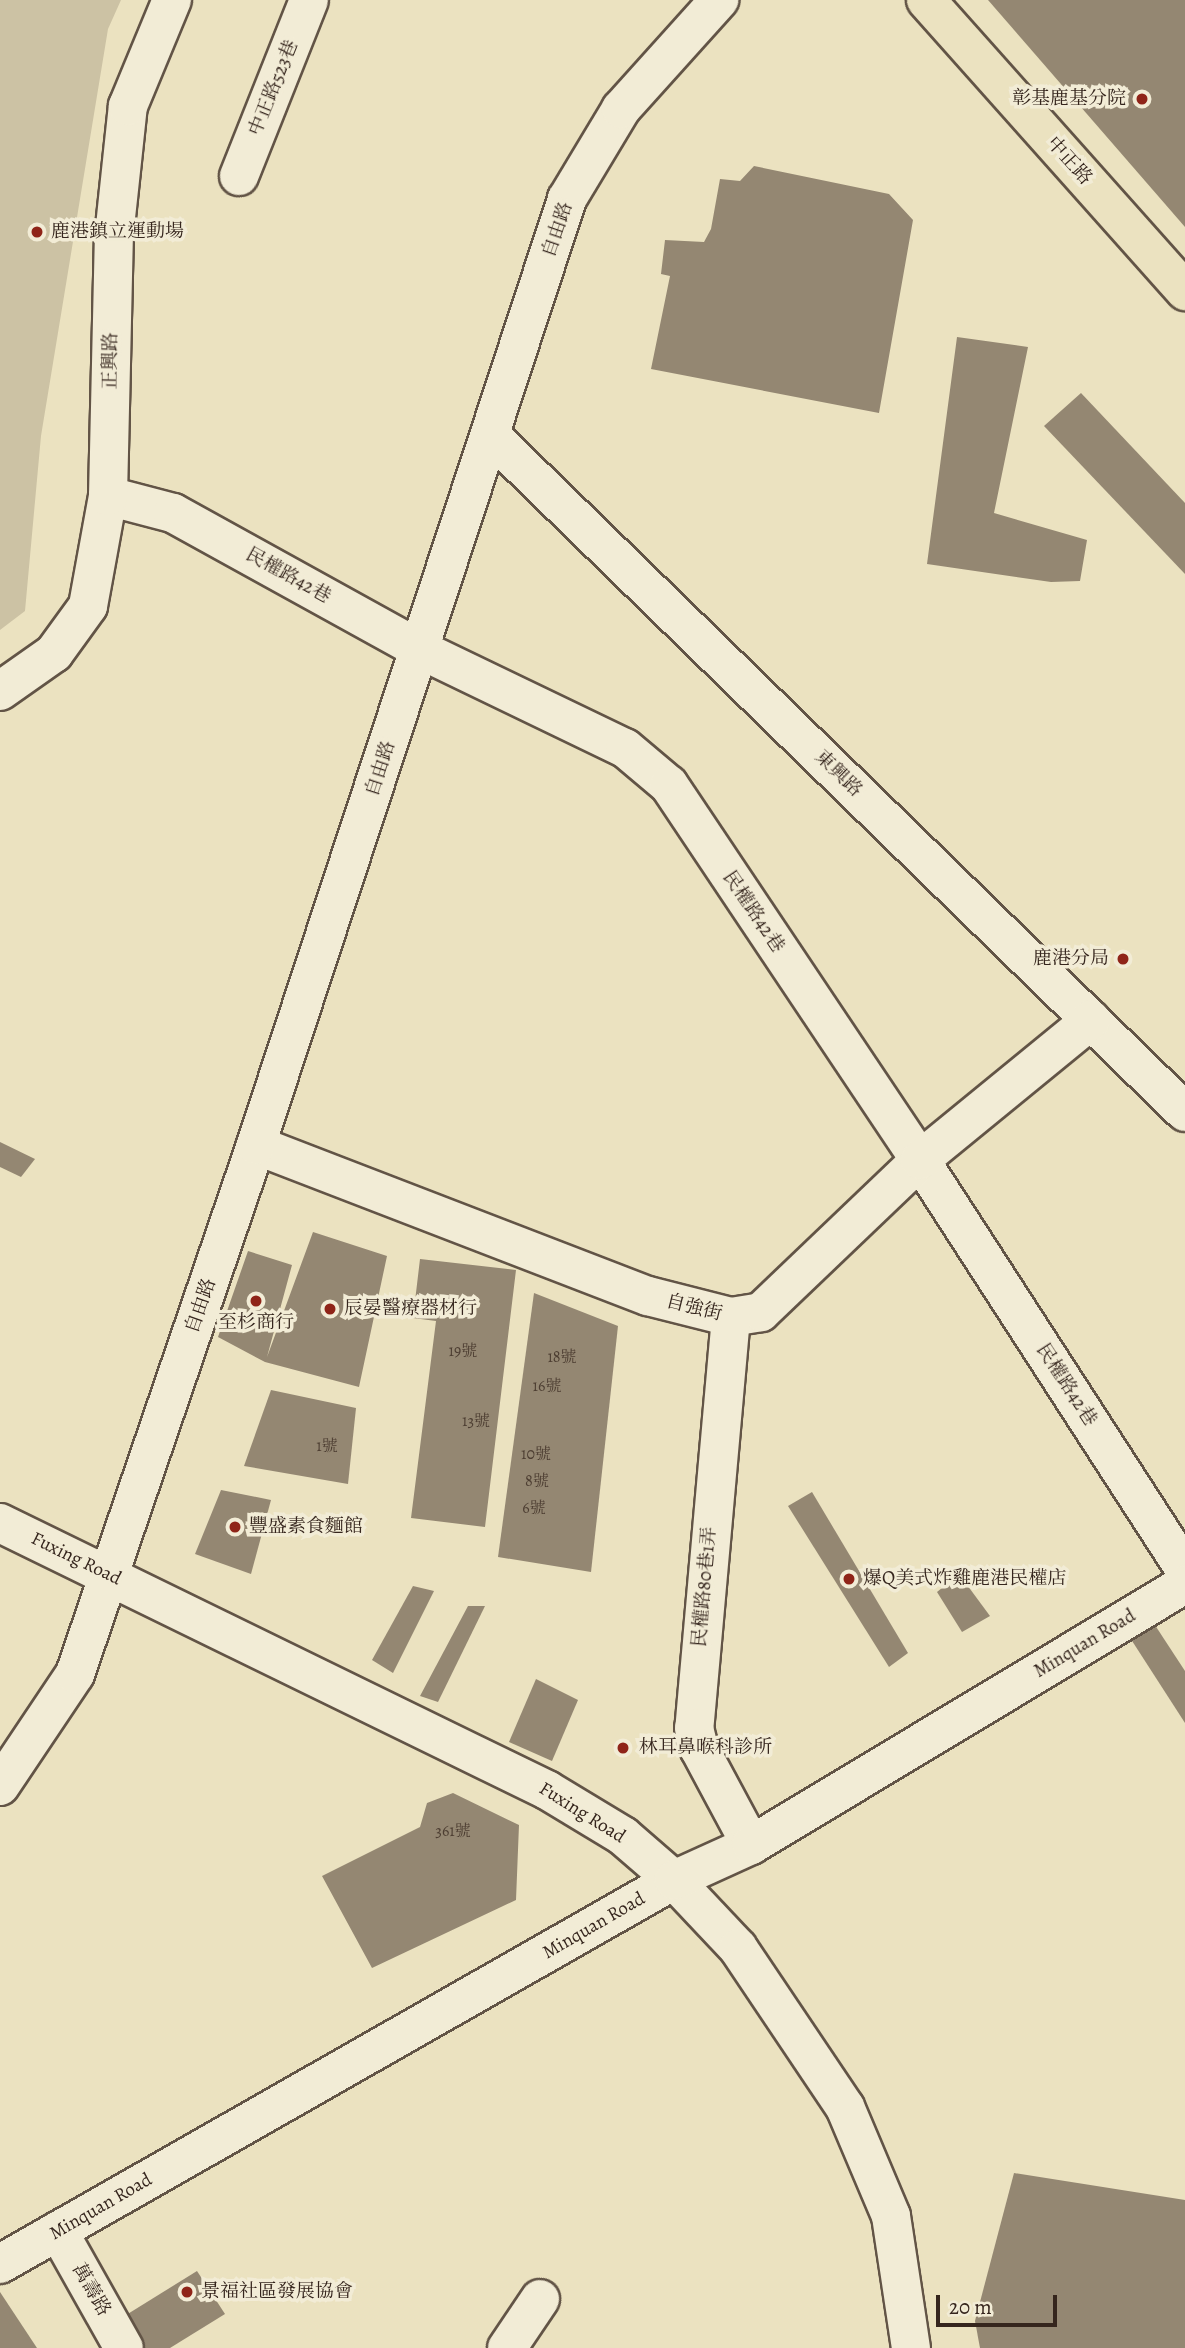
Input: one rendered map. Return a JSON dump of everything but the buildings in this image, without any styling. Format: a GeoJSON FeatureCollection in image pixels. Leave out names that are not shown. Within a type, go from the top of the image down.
{"type":"FeatureCollection","features":[{"type":"Feature","properties":{"kind":"main road","name":"中正路"},"geometry":{"type":"LineString","coordinates":[[926,0],[1185,291]]}},
{"type":"Feature","properties":{"kind":"street","name":"正興路"},"geometry":{"type":"LineString","coordinates":[[0,691],[54,653],[88,606],[108,496],[114,236],[128,106],[172,0]]}},
{"type":"Feature","properties":{"kind":"street","name":"中正路523巷"},"geometry":{"type":"LineString","coordinates":[[239,176],[309,0]]}},
{"type":"Feature","properties":{"kind":"street","name":"自由路"},"geometry":{"type":"LineString","coordinates":[[0,1786],[75,1674],[256,1145],[421,650],[567,199],[621,109],[719,0]]}},
{"type":"Feature","properties":{"kind":"street","name":"東興路"},"geometry":{"type":"LineString","coordinates":[[490,435],[1185,1112]]}},
{"type":"Feature","properties":{"kind":"street","name":"民權路42巷"},"geometry":{"type":"LineString","coordinates":[[108,496],[173,513],[421,650],[625,748],[669,785],[920,1160],[1185,1570]]}},
{"type":"Feature","properties":{"kind":"street","name":"自強街"},"geometry":{"type":"LineString","coordinates":[[256,1145],[648,1296],[731,1317],[761,1312],[920,1160],[1091,1020]]}},
{"type":"Feature","properties":{"kind":"street","name":"民權路80巷1弄"},"geometry":{"type":"LineString","coordinates":[[731,1317],[694,1728],[699,1748],[751,1845]]}},
{"type":"Feature","properties":{"kind":"street","name":"Fuxing Road"},"geometry":{"type":"LineString","coordinates":[[0,1523],[547,1790],[623,1836],[674,1880],[738,1948],[845,2107],[891,2216],[911,2348]]}},
{"type":"Feature","properties":{"kind":"street","name":"Minquan Road"},"geometry":{"type":"LineString","coordinates":[[0,2264],[674,1880],[751,1845],[1185,1584]]}},
{"type":"Feature","properties":{"kind":"street","name":"萬壽路"},"geometry":{"type":"LineString","coordinates":[[58,2231],[124,2348]]}},
{"type":"Feature","properties":{"kind":"street"},"geometry":{"type":"LineString","coordinates":[[507,2348],[540,2299]]}},
{"type":"Feature","properties":{"kind":"shaded area","name":"鹿港鎮立運動場"},"geometry":{"type":"Polygon","coordinates":[[[0,0],[121,0],[108,29],[41,436],[25,611],[0,630],[0,0]]]}},
{"type":"Feature","properties":{"kind":"place","name":"彰基鹿基分院"},"geometry":{"type":"Point","coordinates":[1142,99]}},
{"type":"Feature","properties":{"kind":"place","name":"鹿港鎮立運動場"},"geometry":{"type":"Point","coordinates":[37,232]}},
{"type":"Feature","properties":{"kind":"place","name":"鹿港分局"},"geometry":{"type":"Point","coordinates":[1123,959]}},
{"type":"Feature","properties":{"kind":"place","name":"至杉商行"},"geometry":{"type":"Point","coordinates":[256,1301]}},
{"type":"Feature","properties":{"kind":"place","name":"辰晏醫療器材行"},"geometry":{"type":"Point","coordinates":[330,1309]}},
{"type":"Feature","properties":{"kind":"place","name":"豐盛素食麵館"},"geometry":{"type":"Point","coordinates":[235,1527]}},
{"type":"Feature","properties":{"kind":"place","name":"爆Q美式炸雞鹿港民權店"},"geometry":{"type":"Point","coordinates":[849,1579]}},
{"type":"Feature","properties":{"kind":"place","name":"林耳鼻喉科診所"},"geometry":{"type":"Point","coordinates":[623,1748]}},
{"type":"Feature","properties":{"kind":"place","name":"景福社區發展協會"},"geometry":{"type":"Point","coordinates":[187,2292]}}]}
